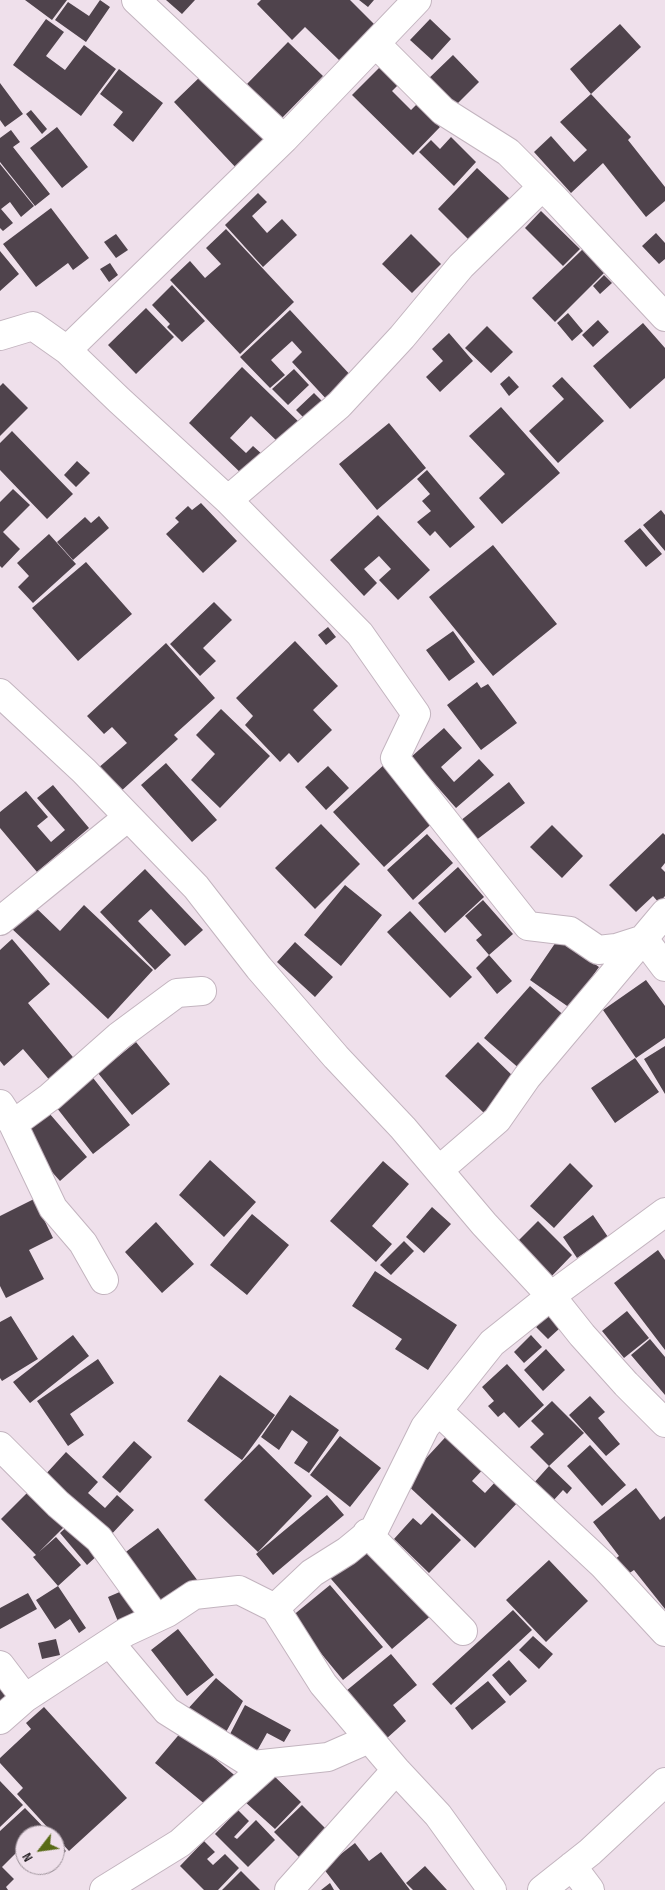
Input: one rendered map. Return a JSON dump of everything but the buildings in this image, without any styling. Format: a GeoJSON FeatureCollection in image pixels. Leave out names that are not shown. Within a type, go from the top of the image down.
{"type":"FeatureCollection","features":[{"type":"Feature","properties":{"kind":"street"},"geometry":{"type":"LineString","coordinates":[[136,0],[284,139]]}},
{"type":"Feature","properties":{"kind":"street"},"geometry":{"type":"LineString","coordinates":[[67,350],[284,139],[418,0]]}},
{"type":"Feature","properties":{"kind":"street"},"geometry":{"type":"LineString","coordinates":[[376,44],[442,111],[508,152],[665,317]]}},
{"type":"Feature","properties":{"kind":"street"},"geometry":{"type":"LineString","coordinates":[[228,500],[339,404],[402,337],[461,266],[542,187]]}},
{"type":"Feature","properties":{"kind":"street"},"geometry":{"type":"LineString","coordinates":[[0,336],[33,326],[67,350],[228,500],[360,634],[416,714],[395,758],[528,926],[570,931],[598,950],[616,948],[644,939]]}},
{"type":"Feature","properties":{"kind":"street"},"geometry":{"type":"LineString","coordinates":[[0,693],[84,771],[196,887],[266,975],[336,1057],[404,1128],[484,1224],[551,1296],[582,1335],[626,1384],[665,1423]]}},
{"type":"Feature","properties":{"kind":"street"},"geometry":{"type":"LineString","coordinates":[[0,921],[128,817]]}},
{"type":"Feature","properties":{"kind":"street"},"geometry":{"type":"LineString","coordinates":[[439,1170],[497,1120],[527,1077],[665,913]]}},
{"type":"Feature","properties":{"kind":"street"},"geometry":{"type":"LineString","coordinates":[[644,939],[665,967]]}},
{"type":"Feature","properties":{"kind":"street"},"geometry":{"type":"LineString","coordinates":[[104,1280],[82,1243],[53,1208],[6,1114],[50,1098],[119,1036],[177,993],[202,991]]}},
{"type":"Feature","properties":{"kind":"street"},"geometry":{"type":"LineString","coordinates":[[275,1608],[312,1573],[347,1550],[374,1528],[425,1427],[492,1343],[551,1296],[665,1212]]}},
{"type":"Feature","properties":{"kind":"street"},"geometry":{"type":"LineString","coordinates":[[438,1411],[603,1565],[665,1632]]}},
{"type":"Feature","properties":{"kind":"street"},"geometry":{"type":"LineString","coordinates":[[0,1446],[58,1504],[99,1539],[156,1618]]}},
{"type":"Feature","properties":{"kind":"street"},"geometry":{"type":"LineString","coordinates":[[368,1534],[464,1631]]}},
{"type":"Feature","properties":{"kind":"street"},"geometry":{"type":"LineString","coordinates":[[0,1720],[25,1698],[126,1632],[156,1618],[194,1595],[239,1590],[275,1608],[323,1684],[396,1770],[438,1814],[492,1890]]}},
{"type":"Feature","properties":{"kind":"street"},"geometry":{"type":"LineString","coordinates":[[110,1643],[167,1711],[253,1765],[328,1757],[370,1739]]}},
{"type":"Feature","properties":{"kind":"street"},"geometry":{"type":"LineString","coordinates":[[0,1665],[25,1698]]}},
{"type":"Feature","properties":{"kind":"street"},"geometry":{"type":"LineString","coordinates":[[104,1890],[180,1843],[268,1764]]}},
{"type":"Feature","properties":{"kind":"street"},"geometry":{"type":"LineString","coordinates":[[289,1890],[396,1770]]}},
{"type":"Feature","properties":{"kind":"street"},"geometry":{"type":"LineString","coordinates":[[542,1890],[590,1852],[665,1782]]}},
{"type":"Feature","properties":{"kind":"street"},"geometry":{"type":"LineString","coordinates":[[572,1866],[590,1890]]}}]}
